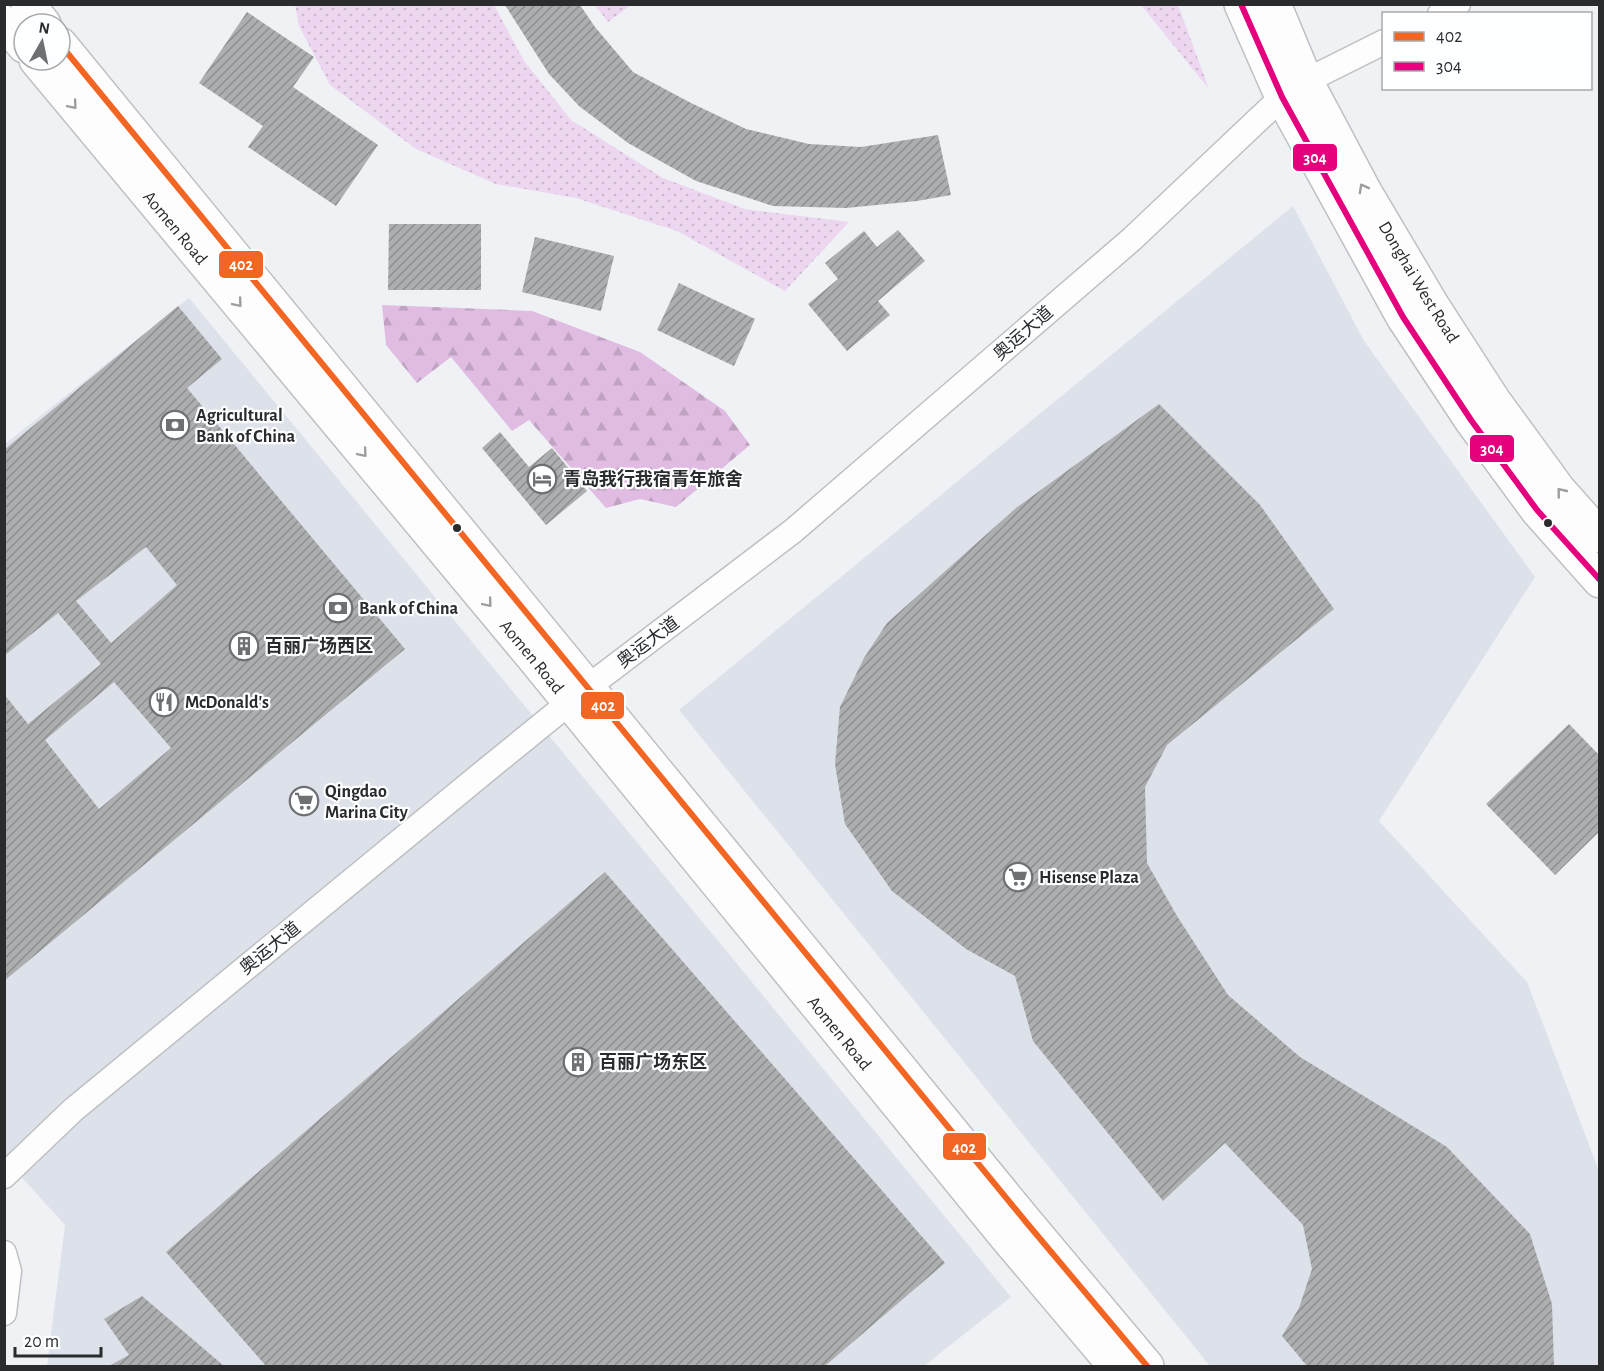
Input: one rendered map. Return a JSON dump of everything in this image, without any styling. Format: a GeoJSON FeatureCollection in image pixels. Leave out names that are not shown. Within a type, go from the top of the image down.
{"type":"FeatureCollection","features":[{"type":"Feature","properties":{"kind":"main road","name":"Donghai West Road"},"geometry":{"type":"LineString","coordinates":[[1241,4],[1294,89],[1365,192],[1438,315],[1501,410],[1559,490],[1599,536]]}},
{"type":"Feature","properties":{"kind":"main road","name":"Donghai West Road"},"geometry":{"type":"LineString","coordinates":[[1274,4],[1294,89],[1410,326],[1472,420],[1537,510],[1599,582]]}},
{"type":"Feature","properties":{"kind":"main road","name":"Aomen Road"},"geometry":{"type":"LineString","coordinates":[[72,59],[579,695],[1006,1238],[1115,1366]]}},
{"type":"Feature","properties":{"kind":"main road","name":"Aomen Road"},"geometry":{"type":"LineString","coordinates":[[46,72],[579,695],[1147,1366]]}},
{"type":"Feature","properties":{"kind":"street"},"geometry":{"type":"LineString","coordinates":[[1444,12],[1458,4]]}},
{"type":"Feature","properties":{"kind":"street","name":"奥运大道"},"geometry":{"type":"LineString","coordinates":[[4,1176],[73,1110],[579,695],[802,523],[1132,239],[1294,89],[1382,43]]}},
{"type":"Feature","properties":{"kind":"street"},"geometry":{"type":"LineString","coordinates":[[4,1253],[9,1271],[4,1313]]}},
{"type":"Feature","properties":{"kind":"shaded area"},"geometry":{"type":"Polygon","coordinates":[[[295,5],[494,5],[524,61],[571,120],[663,178],[745,209],[849,222],[785,291],[677,231],[576,198],[496,184],[416,149],[330,85],[299,26],[295,5]]]}},
{"type":"Feature","properties":{"kind":"shaded area"},"geometry":{"type":"Polygon","coordinates":[[[595,5],[631,5],[608,22],[595,5]]]}},
{"type":"Feature","properties":{"kind":"shaded area"},"geometry":{"type":"Polygon","coordinates":[[[1141,5],[1178,5],[1209,89],[1141,5]]]}},
{"type":"Feature","properties":{"kind":"shaded area"},"geometry":{"type":"Polygon","coordinates":[[[1293,206],[1364,341],[1535,577],[1379,821],[1527,982],[1599,1171],[1599,1366],[1210,1366],[679,710],[1293,206]]]}},
{"type":"Feature","properties":{"kind":"shaded area","name":"Qingdao Marina City"},"geometry":{"type":"Polygon","coordinates":[[[189,298],[1011,1297],[924,1366],[47,1366],[65,1225],[5,1159],[5,444],[189,298]]]}},
{"type":"Feature","properties":{"kind":"green space"},"geometry":{"type":"Polygon","coordinates":[[[382,305],[532,311],[640,352],[725,411],[750,445],[676,507],[640,499],[606,508],[529,420],[512,431],[451,357],[417,383],[386,345],[382,305]]]}},
{"type":"Feature","properties":{"kind":"building"},"geometry":{"type":"Polygon","coordinates":[[[505,5],[580,5],[595,27],[633,72],[746,129],[809,144],[861,147],[938,135],[951,195],[846,208],[773,206],[696,181],[628,143],[579,106],[549,74],[505,5]]]}},
{"type":"Feature","properties":{"kind":"building"},"geometry":{"type":"Polygon","coordinates":[[[247,12],[314,57],[293,87],[378,145],[336,206],[248,147],[263,126],[199,83],[247,12]]]}},
{"type":"Feature","properties":{"kind":"building"},"geometry":{"type":"Polygon","coordinates":[[[389,224],[481,224],[481,290],[388,290],[389,224]]]}},
{"type":"Feature","properties":{"kind":"building"},"geometry":{"type":"Polygon","coordinates":[[[898,230],[925,261],[878,301],[890,315],[847,351],[808,304],[838,279],[825,263],[864,231],[877,247],[898,230]]]}},
{"type":"Feature","properties":{"kind":"building"},"geometry":{"type":"Polygon","coordinates":[[[535,237],[614,256],[601,311],[522,292],[535,237]]]}},
{"type":"Feature","properties":{"kind":"building"},"geometry":{"type":"Polygon","coordinates":[[[679,283],[755,319],[734,366],[657,330],[679,283]]]}},
{"type":"Feature","properties":{"kind":"building","name":"百丽广场西区"},"geometry":{"type":"Polygon","coordinates":[[[178,306],[222,359],[187,388],[405,649],[4,981],[4,736],[7,733],[4,730],[4,694],[28,724],[101,664],[58,613],[4,656],[4,450],[178,306]],[[146,547],[76,601],[111,643],[177,585],[146,547]],[[114,682],[45,740],[99,809],[171,748],[114,682]]]}},
{"type":"Feature","properties":{"kind":"building","name":"Hisense Plaza"},"geometry":{"type":"Polygon","coordinates":[[[1159,404],[1260,505],[1334,609],[1167,745],[1145,787],[1147,863],[1177,916],[1228,995],[1300,1057],[1447,1147],[1530,1234],[1552,1304],[1554,1366],[1307,1366],[1282,1336],[1299,1308],[1312,1269],[1303,1225],[1225,1143],[1163,1201],[1033,1041],[1015,976],[966,949],[892,891],[845,824],[835,764],[840,707],[864,658],[887,623],[1016,508],[1159,404]]]}},
{"type":"Feature","properties":{"kind":"building","name":"青岛我行我宿青年旅舍"},"geometry":{"type":"Polygon","coordinates":[[[500,432],[529,467],[552,448],[587,491],[546,525],[482,448],[500,432]]]}},
{"type":"Feature","properties":{"kind":"building"},"geometry":{"type":"Polygon","coordinates":[[[1569,724],[1600,756],[1600,831],[1555,875],[1486,804],[1569,724]]]}},
{"type":"Feature","properties":{"kind":"building","name":"百丽广场东区"},"geometry":{"type":"Polygon","coordinates":[[[605,872],[945,1263],[825,1366],[266,1366],[166,1252],[605,872]]]}},
{"type":"Feature","properties":{"kind":"building"},"geometry":{"type":"Polygon","coordinates":[[[142,1296],[224,1366],[109,1366],[129,1355],[104,1319],[142,1296]]]}},
{"type":"Feature","properties":{"kind":"transit line","name":"304"},"geometry":{"type":"LineString","coordinates":[[1241,4],[1282,97],[1403,317],[1471,420],[1537,510],[1600,580]]}},
{"type":"Feature","properties":{"kind":"transit line","name":"402"},"geometry":{"type":"LineString","coordinates":[[72,59],[1026,1222],[1147,1366]]}},
{"type":"Feature","properties":{"kind":"place","name":"Agricultural Bank of China"},"geometry":{"type":"Point","coordinates":[175,425]}},
{"type":"Feature","properties":{"kind":"place","name":"青岛我行我宿青年旅舍"},"geometry":{"type":"Point","coordinates":[542,479]}},
{"type":"Feature","properties":{"kind":"place","name":"Bank of China"},"geometry":{"type":"Point","coordinates":[338,608]}},
{"type":"Feature","properties":{"kind":"place","name":"百丽广场西区"},"geometry":{"type":"Point","coordinates":[244,646]}},
{"type":"Feature","properties":{"kind":"place","name":"McDonald's"},"geometry":{"type":"Point","coordinates":[164,702]}},
{"type":"Feature","properties":{"kind":"place","name":"Qingdao Marina City"},"geometry":{"type":"Point","coordinates":[304,801]}},
{"type":"Feature","properties":{"kind":"place","name":"Hisense Plaza"},"geometry":{"type":"Point","coordinates":[1018,877]}},
{"type":"Feature","properties":{"kind":"place","name":"百丽广场东区"},"geometry":{"type":"Point","coordinates":[578,1062]}}]}
